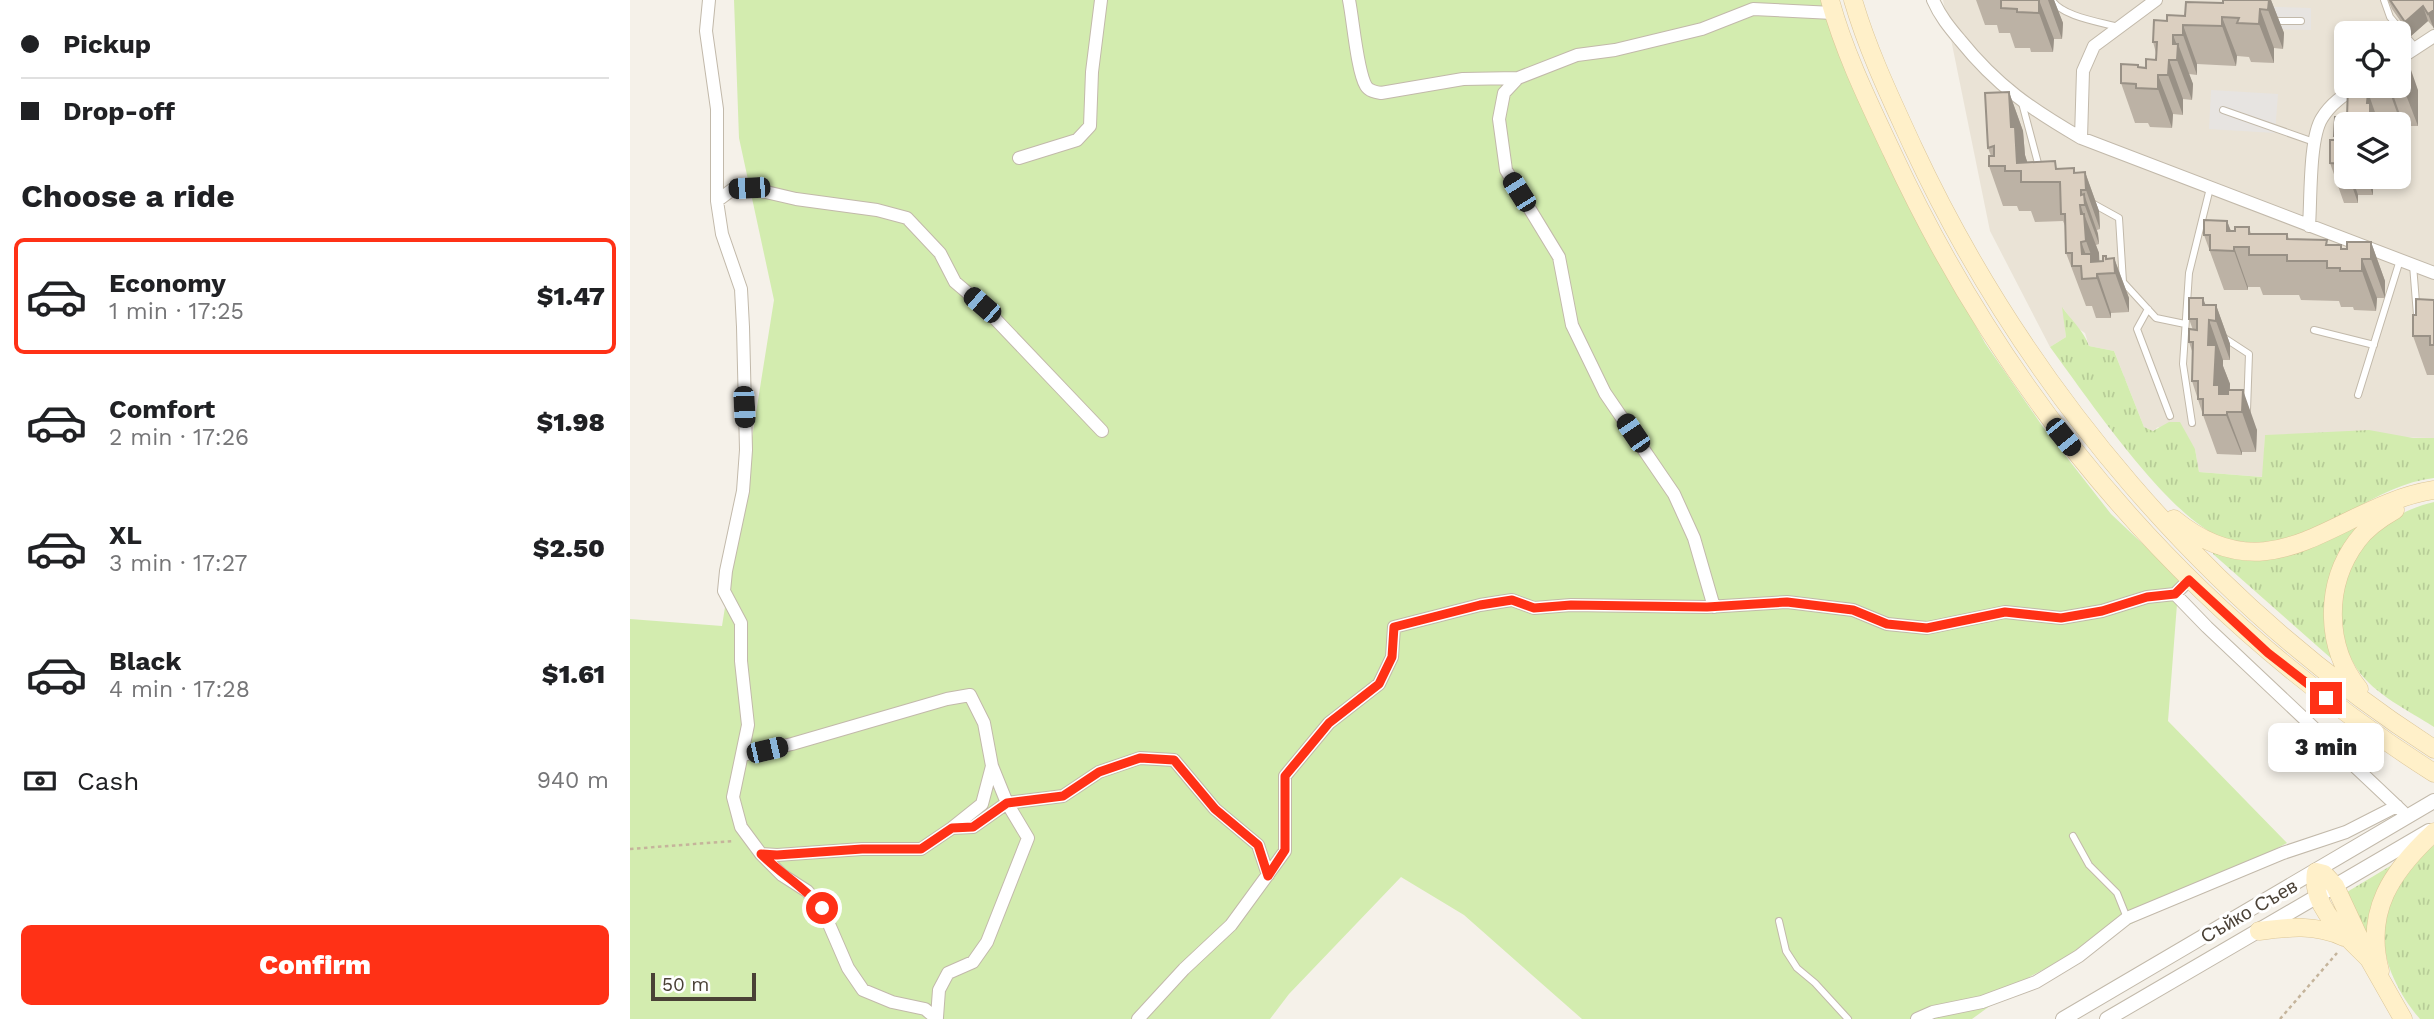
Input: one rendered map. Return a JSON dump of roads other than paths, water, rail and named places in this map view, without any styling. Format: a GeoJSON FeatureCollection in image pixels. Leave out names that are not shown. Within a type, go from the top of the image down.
{"type":"FeatureCollection","features":[{"type":"Feature","properties":{"kind":"main road"},"geometry":{"type":"LineString","coordinates":[[1853,0],[1882,79],[1932,188],[1983,279],[2085,429],[2130,484],[2222,581],[2282,634],[2376,710],[2434,749]]}},
{"type":"Feature","properties":{"kind":"main road"},"geometry":{"type":"LineString","coordinates":[[1832,6],[1862,88],[1911,193],[1962,286],[2016,372],[2093,474],[2189,580],[2268,653],[2365,728],[2434,773]]}},
{"type":"Feature","properties":{"kind":"main road"},"geometry":{"type":"LineString","coordinates":[[2130,484],[2205,541],[2243,551],[2293,547],[2377,508],[2430,491]]}},
{"type":"Feature","properties":{"kind":"main road"},"geometry":{"type":"LineString","coordinates":[[2376,710],[2353,682],[2340,655],[2333,624],[2340,570],[2357,540],[2385,516],[2430,491]]}},
{"type":"Feature","properties":{"kind":"main road"},"geometry":{"type":"LineString","coordinates":[[2389,997],[2379,967],[2379,907],[2383,894],[2400,866],[2434,830]]}},
{"type":"Feature","properties":{"kind":"main road"},"geometry":{"type":"LineString","coordinates":[[2369,959],[2334,923],[2318,896],[2316,872],[2324,874],[2335,886],[2369,959],[2403,1019]]}},
{"type":"Feature","properties":{"kind":"main road"},"geometry":{"type":"LineString","coordinates":[[2259,931],[2309,927],[2323,929],[2349,939]]}},
{"type":"Feature","properties":{"kind":"street"},"geometry":{"type":"LineString","coordinates":[[709,0],[706,31],[717,109],[717,201],[722,234],[741,289],[743,327],[746,450],[743,491],[724,591],[741,623],[741,661],[748,725],[733,797],[741,827],[761,854],[782,875],[807,891],[822,908],[848,968],[863,990],[892,1002],[925,1009],[937,1018]]}},
{"type":"Feature","properties":{"kind":"street"},"geometry":{"type":"LineString","coordinates":[[1020,158],[1077,140],[1090,126],[1091,72],[1101,0]]}},
{"type":"Feature","properties":{"kind":"street"},"geometry":{"type":"LineString","coordinates":[[1349,0],[1366,86],[1381,93],[1463,79],[1518,78],[1577,55],[1615,50],[1702,29],[1752,4],[1832,6]]}},
{"type":"Feature","properties":{"kind":"street"},"geometry":{"type":"LineString","coordinates":[[1933,0],[1940,15],[1998,83],[2036,112],[2081,138],[2434,273]]}},
{"type":"Feature","properties":{"kind":"street"},"geometry":{"type":"LineString","coordinates":[[2081,138],[2083,71],[2094,46],[2157,0]]}},
{"type":"Feature","properties":{"kind":"street"},"geometry":{"type":"LineString","coordinates":[[2411,51],[2434,36]]}},
{"type":"Feature","properties":{"kind":"street"},"geometry":{"type":"LineString","coordinates":[[1518,78],[1504,93],[1499,119],[1506,170],[1559,257],[1572,325],[1605,393],[1674,495],[1694,538],[1714,607]]}},
{"type":"Feature","properties":{"kind":"street"},"geometry":{"type":"LineString","coordinates":[[2309,226],[2314,142],[2320,120],[2340,98]]}},
{"type":"Feature","properties":{"kind":"street"},"geometry":{"type":"LineString","coordinates":[[717,201],[733,189],[749,188],[796,199],[877,210],[907,218],[940,253],[955,282],[982,305],[1102,431]]}},
{"type":"Feature","properties":{"kind":"street"},"geometry":{"type":"LineString","coordinates":[[1138,1019],[1184,969],[1231,925],[1285,850],[1285,776],[1329,723],[1379,684],[1392,657],[1394,627],[1480,605],[1512,600],[1534,608],[1571,605],[1714,607],[1787,602],[1853,610],[1887,624],[1927,628],[2005,612],[2061,618],[2102,611],[2147,597],[2175,594],[2189,580]]}},
{"type":"Feature","properties":{"kind":"street"},"geometry":{"type":"LineString","coordinates":[[2175,594],[2408,817]]}},
{"type":"Feature","properties":{"kind":"street"},"geometry":{"type":"LineString","coordinates":[[743,755],[970,695],[984,723],[992,766],[1007,803],[1028,838],[987,942],[972,962],[948,973],[939,990],[937,1018]]}},
{"type":"Feature","properties":{"kind":"street"},"geometry":{"type":"LineString","coordinates":[[952,828],[973,827],[1007,803],[1063,796],[1099,772],[1140,758],[1174,760],[1215,809],[1258,845],[1268,876]]}},
{"type":"Feature","properties":{"kind":"street"},"geometry":{"type":"LineString","coordinates":[[761,854],[921,849],[982,804],[992,766]]}},
{"type":"Feature","properties":{"kind":"street","name":"Съйко Съев"},"geometry":{"type":"LineString","coordinates":[[2063,1019],[2434,802]]}},
{"type":"Feature","properties":{"kind":"street"},"geometry":{"type":"LineString","coordinates":[[1917,1019],[1933,1012],[1982,1002],[2036,982],[2080,956],[2127,918],[2283,853],[2346,832],[2397,806]]}},
{"type":"Feature","properties":{"kind":"street","name":"Съйко Съев"},"geometry":{"type":"LineString","coordinates":[[2107,1019],[2434,830]]}},
{"type":"Feature","properties":{"kind":"lane"},"geometry":{"type":"LineString","coordinates":[[2052,0],[2055,6],[2065,12],[2119,27]]}},
{"type":"Feature","properties":{"kind":"lane"},"geometry":{"type":"LineString","coordinates":[[2384,0],[2390,17],[2416,48]]}},
{"type":"Feature","properties":{"kind":"lane"},"geometry":{"type":"LineString","coordinates":[[2264,20],[2301,21]]}},
{"type":"Feature","properties":{"kind":"lane"},"geometry":{"type":"LineString","coordinates":[[2021,101],[2037,164],[2042,172]]}},
{"type":"Feature","properties":{"kind":"lane"},"geometry":{"type":"LineString","coordinates":[[2223,110],[2314,142]]}},
{"type":"Feature","properties":{"kind":"lane"},"geometry":{"type":"LineString","coordinates":[[2192,423],[2183,364],[2185,324],[2189,273],[2210,187]]}},
{"type":"Feature","properties":{"kind":"lane"},"geometry":{"type":"LineString","coordinates":[[2083,199],[2119,218],[2123,282],[2156,318],[2185,324]]}},
{"type":"Feature","properties":{"kind":"lane"},"geometry":{"type":"LineString","coordinates":[[2406,262],[2417,316],[2426,318]]}},
{"type":"Feature","properties":{"kind":"lane"},"geometry":{"type":"LineString","coordinates":[[2358,395],[2406,262]]}},
{"type":"Feature","properties":{"kind":"lane"},"geometry":{"type":"LineString","coordinates":[[2148,309],[2137,329],[2170,416]]}},
{"type":"Feature","properties":{"kind":"lane"},"geometry":{"type":"LineString","coordinates":[[2186,314],[2197,320]]}},
{"type":"Feature","properties":{"kind":"lane"},"geometry":{"type":"LineString","coordinates":[[2314,330],[2374,345]]}},
{"type":"Feature","properties":{"kind":"lane"},"geometry":{"type":"LineString","coordinates":[[2218,334],[2249,354],[2246,417]]}},
{"type":"Feature","properties":{"kind":"lane"},"geometry":{"type":"LineString","coordinates":[[2073,835],[2089,865],[2117,893],[2127,918]]}},
{"type":"Feature","properties":{"kind":"lane"},"geometry":{"type":"LineString","coordinates":[[1779,922],[1786,951],[1797,968],[1815,983],[1848,1019]]}}]}
